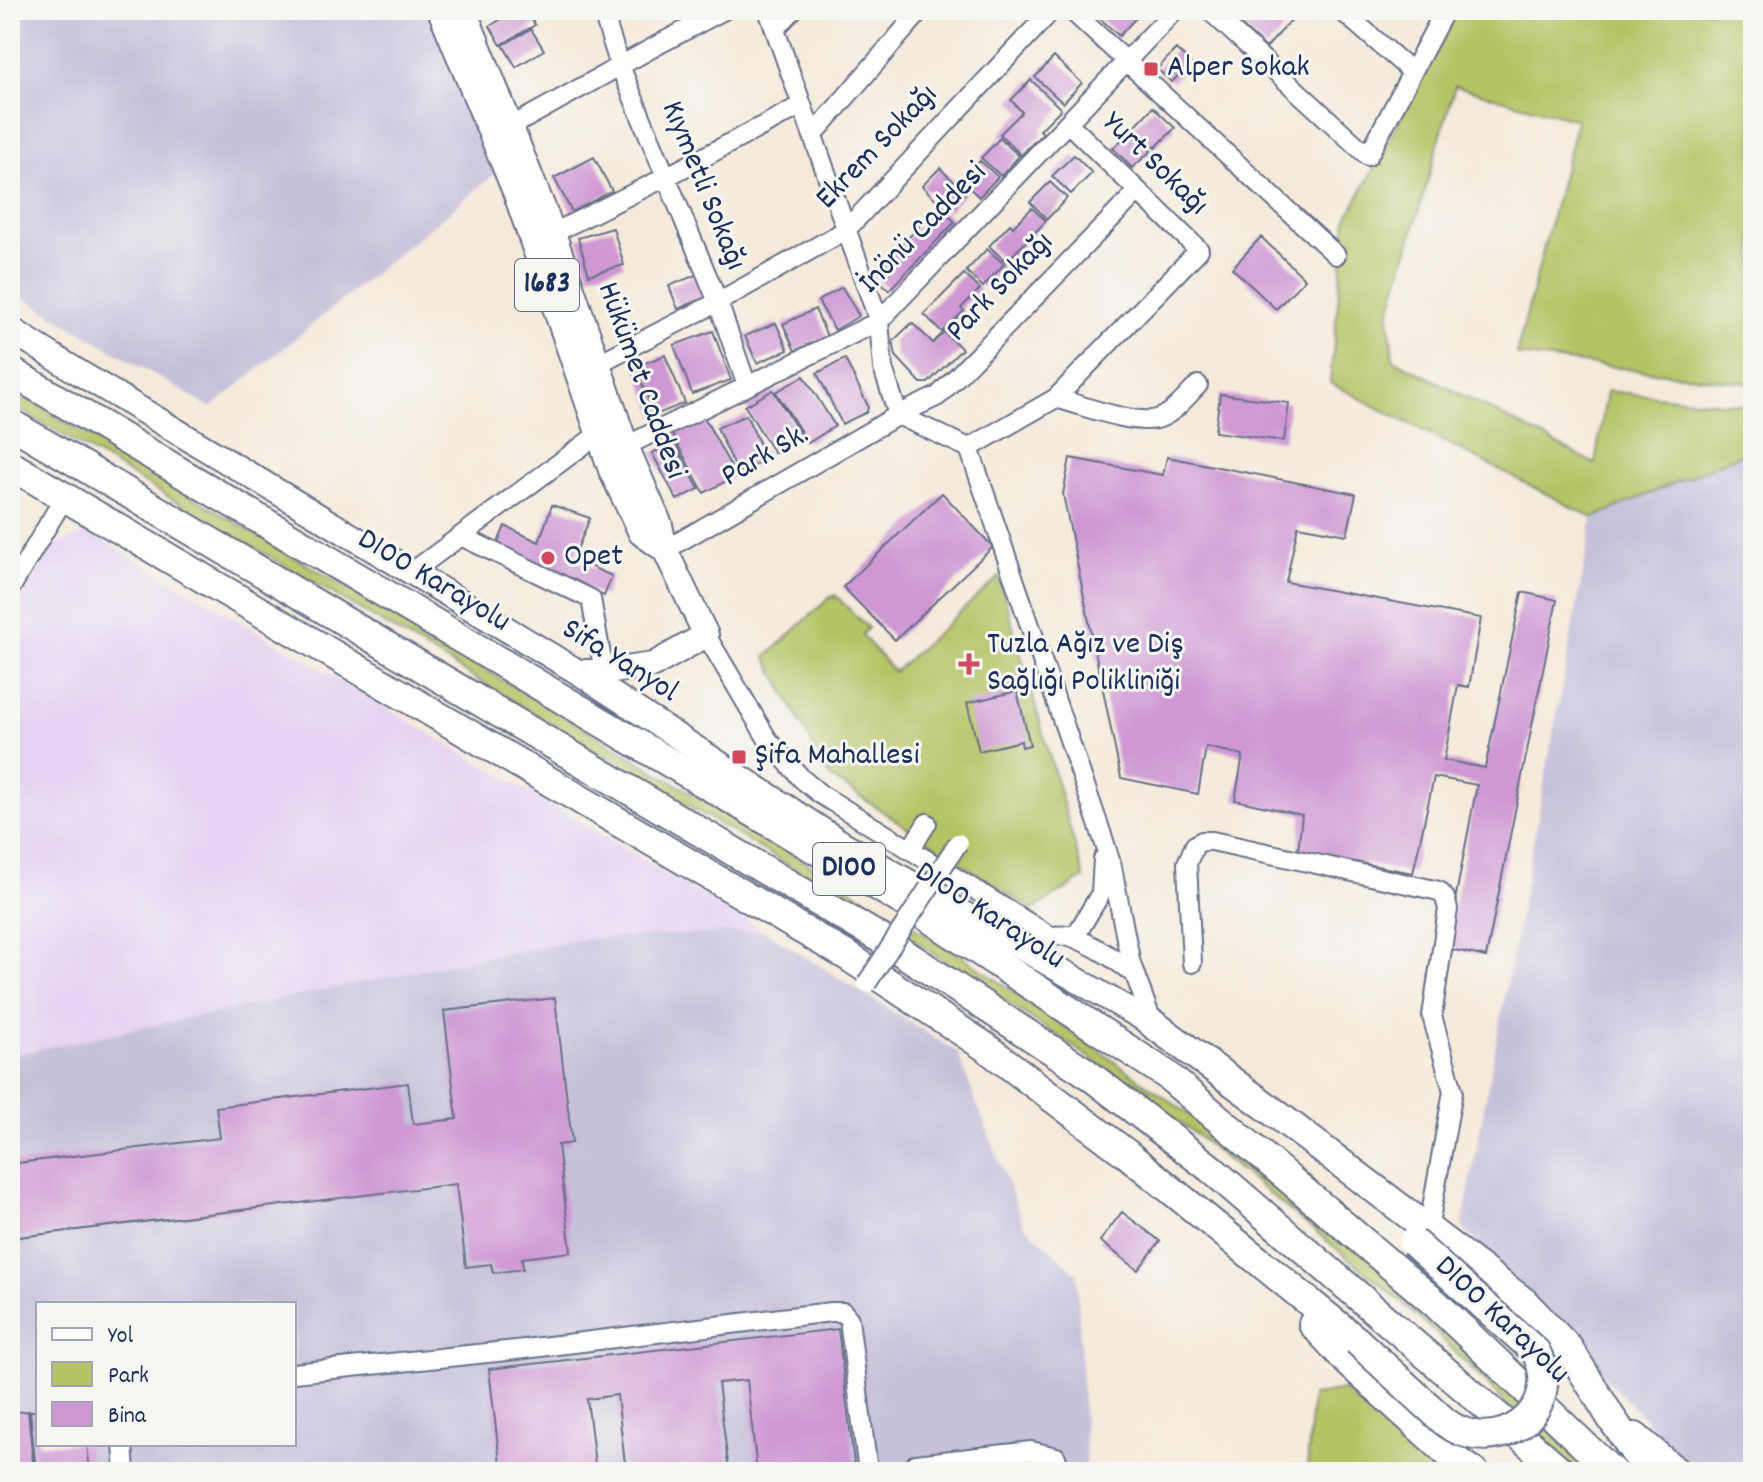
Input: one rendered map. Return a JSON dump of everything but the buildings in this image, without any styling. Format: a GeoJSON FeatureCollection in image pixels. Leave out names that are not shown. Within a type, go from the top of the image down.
{"type":"FeatureCollection","features":[{"type":"Feature","properties":{"kind":"highway","name":"D100 Karayolu"},"geometry":{"type":"LineString","coordinates":[[10,371],[911,906],[1167,1075],[1435,1303],[1612,1472]]}},
{"type":"Feature","properties":{"kind":"highway","name":"D100"},"geometry":{"type":"LineString","coordinates":[[10,423],[888,943],[1084,1071],[1210,1168],[1562,1472]]}},
{"type":"Feature","properties":{"kind":"highway"},"geometry":{"type":"LineString","coordinates":[[10,465],[984,1046],[1239,1244],[1357,1341],[1454,1429],[1481,1437],[1499,1435],[1519,1426],[1536,1409],[1542,1387],[1541,1362],[1536,1352],[1421,1236],[1263,1104],[1153,1024]]}},
{"type":"Feature","properties":{"kind":"highway"},"geometry":{"type":"LineString","coordinates":[[1421,1236],[1524,1302],[1569,1349],[1648,1472]]}},
{"type":"Feature","properties":{"kind":"highway"},"geometry":{"type":"LineString","coordinates":[[1239,1244],[1349,1363],[1452,1457],[1474,1472]]}},
{"type":"Feature","properties":{"kind":"highway"},"geometry":{"type":"LineString","coordinates":[[1610,1416],[1676,1472]]}},
{"type":"Feature","properties":{"kind":"main road","name":"Hükümet Caddesi"},"geometry":{"type":"LineString","coordinates":[[440,10],[526,222],[611,470],[641,533],[665,550]]}},
{"type":"Feature","properties":{"kind":"main road","name":"Hükümet Caddesi"},"geometry":{"type":"LineString","coordinates":[[468,12],[553,233],[626,446],[660,525],[665,550],[706,635]]}},
{"type":"Feature","properties":{"kind":"main road","name":"Sifa Yanyol"},"geometry":{"type":"LineString","coordinates":[[10,329],[578,672],[840,842],[1153,1024]]}},
{"type":"Feature","properties":{"kind":"main road"},"geometry":{"type":"LineString","coordinates":[[578,672],[604,672],[653,665],[706,635]]}},
{"type":"Feature","properties":{"kind":"street","name":"Kıymetli Sokağı"},"geometry":{"type":"LineString","coordinates":[[602,10],[620,66],[718,302],[747,386]]}},
{"type":"Feature","properties":{"kind":"street"},"geometry":{"type":"LineString","coordinates":[[512,126],[724,10]]}},
{"type":"Feature","properties":{"kind":"street"},"geometry":{"type":"LineString","coordinates":[[768,10],[879,321],[883,368],[898,415],[969,448],[1104,841],[1131,964],[1153,1024]]}},
{"type":"Feature","properties":{"kind":"street"},"geometry":{"type":"LineString","coordinates":[[775,29],[793,10]]}},
{"type":"Feature","properties":{"kind":"street"},"geometry":{"type":"LineString","coordinates":[[813,135],[921,10]]}},
{"type":"Feature","properties":{"kind":"street","name":"Ekrem Sokağı"},"geometry":{"type":"LineString","coordinates":[[597,364],[718,302],[846,230],[1052,10]]}},
{"type":"Feature","properties":{"kind":"street"},"geometry":{"type":"LineString","coordinates":[[1071,10],[1336,255]]}},
{"type":"Feature","properties":{"kind":"street","name":"İnönü Caddesi"},"geometry":{"type":"LineString","coordinates":[[626,446],[879,321],[1175,10]]}},
{"type":"Feature","properties":{"kind":"street"},"geometry":{"type":"LineString","coordinates":[[1209,10],[1368,156],[1445,10]]}},
{"type":"Feature","properties":{"kind":"street"},"geometry":{"type":"LineString","coordinates":[[1341,10],[1412,72]]}},
{"type":"Feature","properties":{"kind":"street"},"geometry":{"type":"LineString","coordinates":[[553,233],[802,105]]}},
{"type":"Feature","properties":{"kind":"street","name":"Yurt Sokağı"},"geometry":{"type":"LineString","coordinates":[[1056,398],[1199,250],[1068,123]]}},
{"type":"Feature","properties":{"kind":"street","name":"Park Sokağı"},"geometry":{"type":"LineString","coordinates":[[898,415],[938,396],[1138,191]]}},
{"type":"Feature","properties":{"kind":"street"},"geometry":{"type":"LineString","coordinates":[[969,448],[1056,398],[1135,420],[1150,421],[1171,412],[1198,385]]}},
{"type":"Feature","properties":{"kind":"street","name":"Park Sk."},"geometry":{"type":"LineString","coordinates":[[665,550],[898,415]]}},
{"type":"Feature","properties":{"kind":"street"},"geometry":{"type":"LineString","coordinates":[[412,572],[597,435]]}},
{"type":"Feature","properties":{"kind":"street"},"geometry":{"type":"LineString","coordinates":[[10,589],[64,498]]}},
{"type":"Feature","properties":{"kind":"street"},"geometry":{"type":"LineString","coordinates":[[461,536],[591,599],[604,672]]}},
{"type":"Feature","properties":{"kind":"street"},"geometry":{"type":"LineString","coordinates":[[706,635],[768,740],[802,779],[820,794],[1050,936],[1076,935],[1101,893],[1104,841]]}},
{"type":"Feature","properties":{"kind":"street"},"geometry":{"type":"LineString","coordinates":[[910,850],[927,823]]}},
{"type":"Feature","properties":{"kind":"street"},"geometry":{"type":"LineString","coordinates":[[1192,963],[1187,863],[1195,845],[1202,841],[1439,891],[1445,898],[1448,909],[1432,1016],[1453,1091],[1421,1236]]}},
{"type":"Feature","properties":{"kind":"street"},"geometry":{"type":"LineString","coordinates":[[867,983],[958,843]]}},
{"type":"Feature","properties":{"kind":"street"},"geometry":{"type":"LineString","coordinates":[[1067,935],[1091,944],[1134,974]]}},
{"type":"Feature","properties":{"kind":"street"},"geometry":{"type":"LineString","coordinates":[[296,1373],[843,1312],[849,1319],[868,1472]]}},
{"type":"Feature","properties":{"kind":"street"},"geometry":{"type":"LineString","coordinates":[[123,1446],[125,1472]]}},
{"type":"Feature","properties":{"kind":"street"},"geometry":{"type":"LineString","coordinates":[[917,1472],[916,1464],[1031,1451],[1056,1457],[1060,1472]]}},
{"type":"Feature","properties":{"kind":"shaded area"},"geometry":{"type":"Polygon","coordinates":[[[10,10],[427,10],[496,173],[211,408],[10,290],[10,10]]]}},
{"type":"Feature","properties":{"kind":"shaded area"},"geometry":{"type":"Polygon","coordinates":[[[1753,449],[1753,1472],[1695,1472],[1462,1227],[1593,518],[1753,449]]]}},
{"type":"Feature","properties":{"kind":"shaded area"},"geometry":{"type":"Polygon","coordinates":[[[89,532],[764,931],[584,939],[10,1055],[10,615],[51,547],[89,532]]]}},
{"type":"Feature","properties":{"kind":"shaded area"},"geometry":{"type":"Polygon","coordinates":[[[764,931],[957,1052],[1024,1225],[1077,1274],[1086,1472],[10,1472],[10,1055],[584,939],[764,931]]]}},
{"type":"Feature","properties":{"kind":"green space"},"geometry":{"type":"Polygon","coordinates":[[[1458,10],[1753,10],[1753,384],[1516,355],[1577,120],[1455,86],[1389,314],[1393,359],[1595,464],[1607,391],[1753,406],[1753,449],[1593,518],[1330,383],[1346,220],[1458,10]]]}},
{"type":"Feature","properties":{"kind":"green space"},"geometry":{"type":"Polygon","coordinates":[[[10,389],[963,957],[1204,1125],[1387,1271],[1592,1472],[1575,1472],[1440,1337],[1384,1287],[1189,1129],[1086,1055],[907,936],[10,404],[10,389]]]}},
{"type":"Feature","properties":{"kind":"green space"},"geometry":{"type":"Polygon","coordinates":[[[999,577],[1084,878],[1032,910],[829,776],[766,657],[835,595],[868,628],[862,635],[894,672],[999,577]]]}},
{"type":"Feature","properties":{"kind":"green space"},"geometry":{"type":"Polygon","coordinates":[[[1342,1390],[1380,1409],[1451,1472],[1307,1472],[1312,1396],[1342,1390]]]}},
{"type":"Feature","properties":{"kind":"place","name":"Alper Sokak"},"geometry":{"type":"Point","coordinates":[1151,69]}},
{"type":"Feature","properties":{"kind":"place","name":"Opet"},"geometry":{"type":"Point","coordinates":[548,558]}},
{"type":"Feature","properties":{"kind":"place","name":"Tuzla Ağız ve Diş Sağlığı Polikliniği"},"geometry":{"type":"Point","coordinates":[969,664]}},
{"type":"Feature","properties":{"kind":"place","name":"Şifa Mahallesi"},"geometry":{"type":"Point","coordinates":[739,757]}}]}
